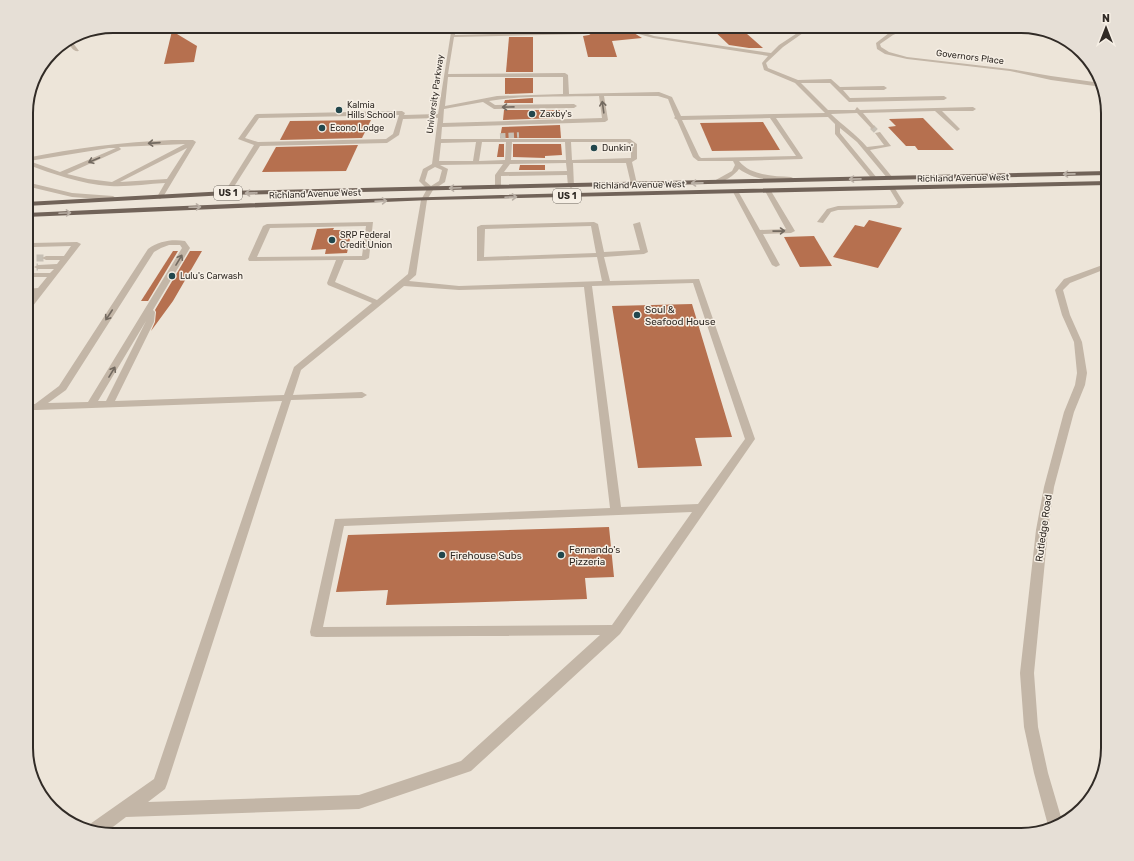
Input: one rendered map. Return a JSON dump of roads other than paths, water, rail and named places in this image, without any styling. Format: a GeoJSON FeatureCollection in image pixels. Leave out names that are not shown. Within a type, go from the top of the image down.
{"type":"FeatureCollection","features":[{"type":"Feature","properties":{"kind":"main road","name":"Richland Avenue West"},"geometry":{"type":"LineString","coordinates":[[33,204],[227,193],[430,190],[874,178],[1101,175]]}},
{"type":"Feature","properties":{"kind":"main road","name":"Richland Avenue West"},"geometry":{"type":"LineString","coordinates":[[33,215],[164,207],[1101,183]]}},
{"type":"Feature","properties":{"kind":"street","name":"University Parkway"},"geometry":{"type":"LineString","coordinates":[[435,164],[441,108],[453,33]]}},
{"type":"Feature","properties":{"kind":"street"},"geometry":{"type":"LineString","coordinates":[[452,36],[565,33]]}},
{"type":"Feature","properties":{"kind":"street"},"geometry":{"type":"LineString","coordinates":[[640,33],[674,41],[772,55]]}},
{"type":"Feature","properties":{"kind":"street"},"geometry":{"type":"LineString","coordinates":[[801,33],[782,46],[764,63],[766,69],[798,82],[838,124],[849,131],[890,178]]}},
{"type":"Feature","properties":{"kind":"street","name":"Governors Place"},"geometry":{"type":"LineString","coordinates":[[894,33],[878,44],[879,48],[887,53],[907,58],[1003,69],[1096,84]]}},
{"type":"Feature","properties":{"kind":"street"},"geometry":{"type":"LineString","coordinates":[[72,44],[77,50]]}},
{"type":"Feature","properties":{"kind":"street"},"geometry":{"type":"LineString","coordinates":[[446,76],[565,75],[577,121]]}},
{"type":"Feature","properties":{"kind":"street"},"geometry":{"type":"LineString","coordinates":[[798,82],[831,81],[872,127]]}},
{"type":"Feature","properties":{"kind":"street"},"geometry":{"type":"LineString","coordinates":[[839,89],[884,88]]}},
{"type":"Feature","properties":{"kind":"street"},"geometry":{"type":"LineString","coordinates":[[438,140],[543,140],[562,133],[577,121],[605,120],[601,94]]}},
{"type":"Feature","properties":{"kind":"street"},"geometry":{"type":"LineString","coordinates":[[441,108],[484,100],[520,96],[601,94],[651,94],[667,96],[670,98],[677,118],[696,157],[700,160],[736,163],[800,158],[772,116]]}},
{"type":"Feature","properties":{"kind":"street"},"geometry":{"type":"LineString","coordinates":[[849,100],[944,98]]}},
{"type":"Feature","properties":{"kind":"street"},"geometry":{"type":"LineString","coordinates":[[430,190],[422,181],[425,170],[435,164],[476,162],[629,161],[634,159],[634,144],[628,140],[562,133],[494,115],[484,100]]}},
{"type":"Feature","properties":{"kind":"street"},"geometry":{"type":"LineString","coordinates":[[440,124],[494,115],[574,106]]}},
{"type":"Feature","properties":{"kind":"street"},"geometry":{"type":"LineString","coordinates":[[677,118],[772,116],[858,111],[973,109]]}},
{"type":"Feature","properties":{"kind":"street"},"geometry":{"type":"LineString","coordinates":[[937,110],[957,129]]}},
{"type":"Feature","properties":{"kind":"street"},"geometry":{"type":"LineString","coordinates":[[402,113],[396,135],[387,140],[258,144],[241,139],[257,116],[402,113]]}},
{"type":"Feature","properties":{"kind":"street"},"geometry":{"type":"LineString","coordinates":[[401,117],[440,116]]}},
{"type":"Feature","properties":{"kind":"street"},"geometry":{"type":"LineString","coordinates":[[838,124],[837,133],[874,178]]}},
{"type":"Feature","properties":{"kind":"street"},"geometry":{"type":"LineString","coordinates":[[562,133],[570,162],[571,186]]}},
{"type":"Feature","properties":{"kind":"street"},"geometry":{"type":"LineString","coordinates":[[866,149],[888,146],[878,133]]}},
{"type":"Feature","properties":{"kind":"street"},"geometry":{"type":"LineString","coordinates":[[519,135],[532,136],[543,140]]}},
{"type":"Feature","properties":{"kind":"street"},"geometry":{"type":"LineString","coordinates":[[476,140],[500,136]]}},
{"type":"Feature","properties":{"kind":"street"},"geometry":{"type":"LineString","coordinates":[[476,140],[476,162]]}},
{"type":"Feature","properties":{"kind":"street"},"geometry":{"type":"LineString","coordinates":[[498,187],[499,174],[508,162],[509,140]]}},
{"type":"Feature","properties":{"kind":"street"},"geometry":{"type":"LineString","coordinates":[[33,160],[73,151],[127,145],[193,142]]}},
{"type":"Feature","properties":{"kind":"street"},"geometry":{"type":"LineString","coordinates":[[160,197],[193,142]]}},
{"type":"Feature","properties":{"kind":"street"},"geometry":{"type":"LineString","coordinates":[[111,184],[193,142]]}},
{"type":"Feature","properties":{"kind":"street"},"geometry":{"type":"LineString","coordinates":[[227,193],[258,144]]}},
{"type":"Feature","properties":{"kind":"street"},"geometry":{"type":"LineString","coordinates":[[61,174],[127,145]]}},
{"type":"Feature","properties":{"kind":"street"},"geometry":{"type":"LineString","coordinates":[[629,161],[634,184]]}},
{"type":"Feature","properties":{"kind":"street"},"geometry":{"type":"LineString","coordinates":[[736,163],[760,176],[798,180]]}},
{"type":"Feature","properties":{"kind":"street"},"geometry":{"type":"LineString","coordinates":[[716,182],[734,172],[736,163]]}},
{"type":"Feature","properties":{"kind":"street"},"geometry":{"type":"LineString","coordinates":[[33,164],[86,181],[111,184],[170,181]]}},
{"type":"Feature","properties":{"kind":"street"},"geometry":{"type":"LineString","coordinates":[[100,827],[160,784],[297,369],[412,275],[424,200],[430,190],[442,182],[445,169],[435,164]]}},
{"type":"Feature","properties":{"kind":"street"},"geometry":{"type":"LineString","coordinates":[[499,174],[570,173]]}},
{"type":"Feature","properties":{"kind":"street"},"geometry":{"type":"LineString","coordinates":[[33,186],[72,195],[100,198],[137,198]]}},
{"type":"Feature","properties":{"kind":"street"},"geometry":{"type":"LineString","coordinates":[[821,222],[829,210],[838,208],[898,207],[901,203],[892,188]]}},
{"type":"Feature","properties":{"kind":"street"},"geometry":{"type":"LineString","coordinates":[[758,232],[791,231],[768,191]]}},
{"type":"Feature","properties":{"kind":"street"},"geometry":{"type":"LineString","coordinates":[[736,192],[776,265]]}},
{"type":"Feature","properties":{"kind":"street"},"geometry":{"type":"LineString","coordinates":[[370,224],[365,258],[341,258],[252,259],[267,226],[370,224]]}},
{"type":"Feature","properties":{"kind":"street"},"geometry":{"type":"LineString","coordinates":[[606,284],[600,255],[594,224],[481,227],[480,259],[600,255],[644,252],[637,224]]}},
{"type":"Feature","properties":{"kind":"street"},"geometry":{"type":"LineString","coordinates":[[37,407],[63,388],[84,353],[151,251],[156,246],[166,243],[182,244],[186,248],[91,405]]}},
{"type":"Feature","properties":{"kind":"street"},"geometry":{"type":"LineString","coordinates":[[33,245],[77,244],[42,290],[33,297]]}},
{"type":"Feature","properties":{"kind":"street"},"geometry":{"type":"LineString","coordinates":[[46,258],[67,258]]}},
{"type":"Feature","properties":{"kind":"street"},"geometry":{"type":"LineString","coordinates":[[341,258],[331,283],[378,303]]}},
{"type":"Feature","properties":{"kind":"street"},"geometry":{"type":"LineString","coordinates":[[38,267],[61,266]]}},
{"type":"Feature","properties":{"kind":"street","name":"Rutledge Road"},"geometry":{"type":"LineString","coordinates":[[1054,821],[1041,773],[1031,727],[1027,673],[1042,530],[1049,486],[1069,412],[1080,385],[1082,373],[1078,342],[1066,315],[1059,290],[1067,281],[1101,268]]}},
{"type":"Feature","properties":{"kind":"street"},"geometry":{"type":"LineString","coordinates":[[33,275],[54,275]]}},
{"type":"Feature","properties":{"kind":"street"},"geometry":{"type":"LineString","coordinates":[[123,810],[358,802],[466,766],[615,630],[750,439],[696,281],[459,288],[401,284]]}},
{"type":"Feature","properties":{"kind":"street"},"geometry":{"type":"LineString","coordinates":[[588,284],[616,512]]}},
{"type":"Feature","properties":{"kind":"street"},"geometry":{"type":"LineString","coordinates":[[33,291],[42,290]]}},
{"type":"Feature","properties":{"kind":"street"},"geometry":{"type":"LineString","coordinates":[[109,404],[150,322],[152,306]]}},
{"type":"Feature","properties":{"kind":"street"},"geometry":{"type":"LineString","coordinates":[[33,407],[362,395]]}},
{"type":"Feature","properties":{"kind":"street"},"geometry":{"type":"LineString","coordinates":[[615,630],[316,632],[339,522],[701,508]]}},
{"type":"Feature","properties":{"kind":"tunnel"},"geometry":{"type":"LineString","coordinates":[[872,127],[878,133]]}},
{"type":"Feature","properties":{"kind":"tunnel"},"geometry":{"type":"LineString","coordinates":[[500,136],[519,135]]}},
{"type":"Feature","properties":{"kind":"tunnel"},"geometry":{"type":"LineString","coordinates":[[33,258],[46,258]]}},
{"type":"Feature","properties":{"kind":"tunnel"},"geometry":{"type":"LineString","coordinates":[[33,267],[38,267]]}},
{"type":"Feature","properties":{"kind":"place","name":"Kalmia Hills School"},"geometry":{"type":"Point","coordinates":[339,110]}},
{"type":"Feature","properties":{"kind":"place","name":"Zaxby's"},"geometry":{"type":"Point","coordinates":[532,114]}},
{"type":"Feature","properties":{"kind":"place","name":"Econo Lodge"},"geometry":{"type":"Point","coordinates":[322,128]}},
{"type":"Feature","properties":{"kind":"place","name":"Dunkin'"},"geometry":{"type":"Point","coordinates":[594,148]}},
{"type":"Feature","properties":{"kind":"place","name":"SRP Federal Credit Union"},"geometry":{"type":"Point","coordinates":[332,240]}},
{"type":"Feature","properties":{"kind":"place","name":"Lulu's Carwash"},"geometry":{"type":"Point","coordinates":[172,276]}},
{"type":"Feature","properties":{"kind":"place","name":"Soul & Seafood House"},"geometry":{"type":"Point","coordinates":[637,315]}},
{"type":"Feature","properties":{"kind":"place","name":"Firehouse Subs"},"geometry":{"type":"Point","coordinates":[442,555]}},
{"type":"Feature","properties":{"kind":"place","name":"Fernando's Pizzeria"},"geometry":{"type":"Point","coordinates":[561,555]}}]}
